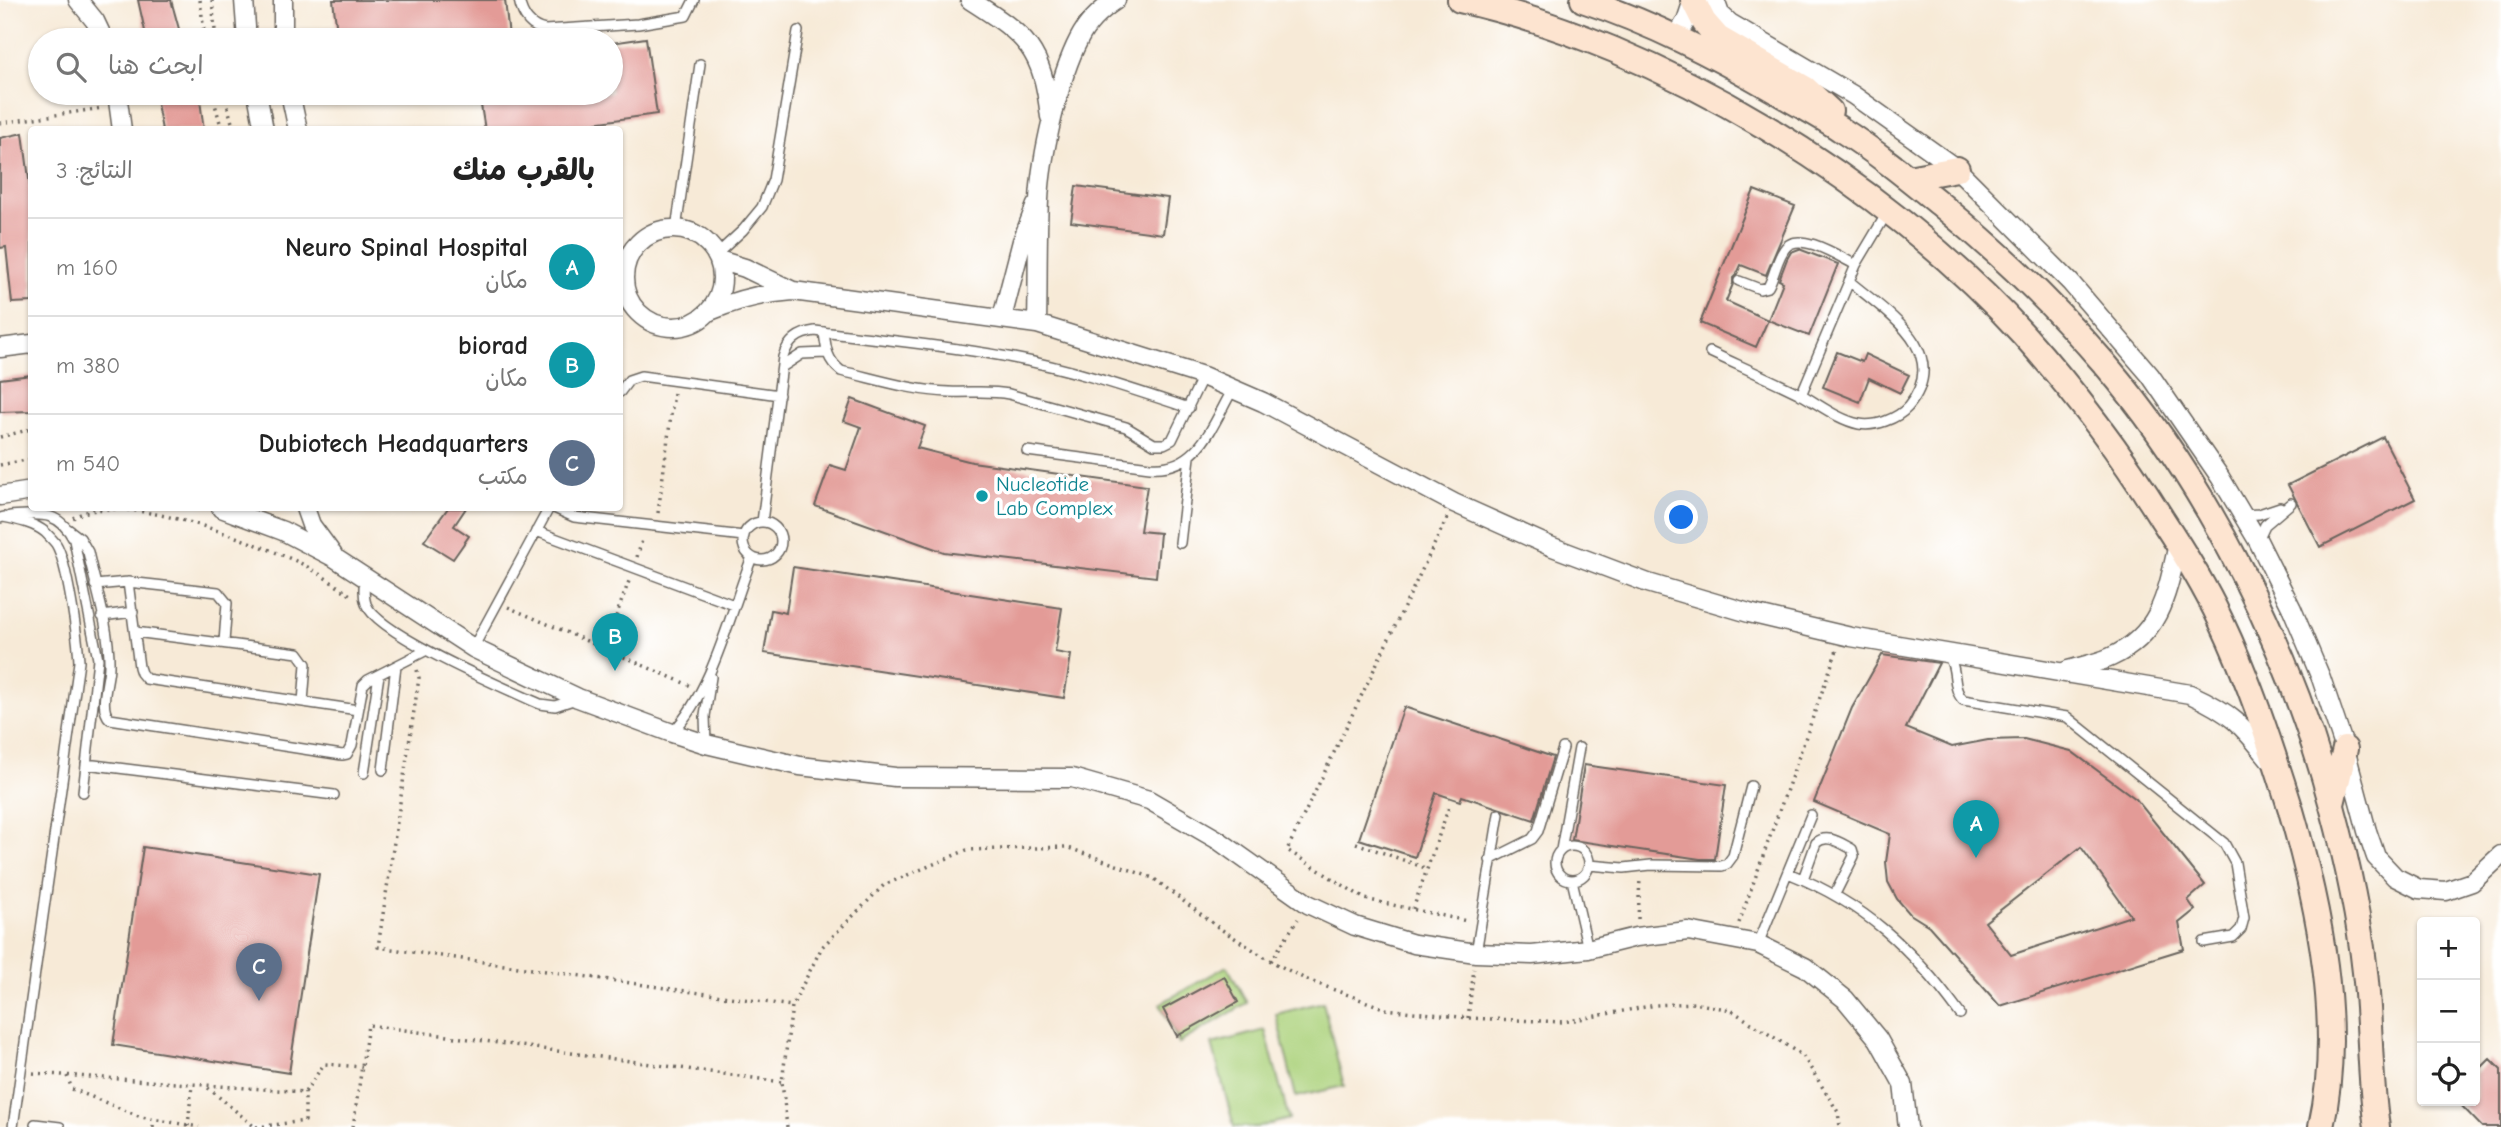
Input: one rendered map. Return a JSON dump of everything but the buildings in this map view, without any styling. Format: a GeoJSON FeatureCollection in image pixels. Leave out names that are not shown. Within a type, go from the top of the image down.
{"type":"FeatureCollection","features":[{"type":"Feature","properties":{"kind":"street"},"geometry":{"type":"LineString","coordinates":[[78,0],[98,28]]}},
{"type":"Feature","properties":{"kind":"street"},"geometry":{"type":"LineString","coordinates":[[244,0],[246,28]]}},
{"type":"Feature","properties":{"kind":"street"},"geometry":{"type":"LineString","coordinates":[[283,0],[283,28]]}},
{"type":"Feature","properties":{"kind":"street"},"geometry":{"type":"LineString","coordinates":[[970,0],[1011,27],[1028,44],[1040,64],[1046,86],[1050,124]]}},
{"type":"Feature","properties":{"kind":"street"},"geometry":{"type":"LineString","coordinates":[[1037,324],[1039,199],[1050,124],[1080,37],[1094,17],[1116,0]]}},
{"type":"Feature","properties":{"kind":"street"},"geometry":{"type":"LineString","coordinates":[[1460,0],[1505,10],[1615,49],[1773,132],[1888,211],[1959,271],[2021,332],[2079,399],[2178,544],[2219,617],[2247,680],[2279,771],[2300,841],[2316,913],[2326,986],[2330,1051],[2327,1102],[2321,1127]]}},
{"type":"Feature","properties":{"kind":"street"},"geometry":{"type":"LineString","coordinates":[[1583,0],[1630,16],[1712,54],[1842,130],[1908,178],[1979,235],[2044,298],[2106,365],[2155,429],[2199,497],[2238,567],[2276,644],[2307,723],[2332,804],[2352,888],[2365,974],[2377,1127]]}},
{"type":"Feature","properties":{"kind":"street"},"geometry":{"type":"LineString","coordinates":[[1661,71],[1686,21],[1693,0]]}},
{"type":"Feature","properties":{"kind":"street"},"geometry":{"type":"LineString","coordinates":[[1693,0],[1704,22],[1718,38],[1815,95],[1834,116],[1842,130]]}},
{"type":"Feature","properties":{"kind":"street"},"geometry":{"type":"LineString","coordinates":[[1715,0],[1720,14],[1737,28],[1853,95],[1957,169],[2070,282],[2151,375],[2187,425],[2243,515],[2307,643],[2345,749],[2376,857],[2395,877],[2419,889],[2446,891],[2472,882],[2501,855]]}},
{"type":"Feature","properties":{"kind":"street"},"geometry":{"type":"LineString","coordinates":[[119,105],[121,126]]}},
{"type":"Feature","properties":{"kind":"street"},"geometry":{"type":"LineString","coordinates":[[259,105],[263,126]]}},
{"type":"Feature","properties":{"kind":"street"},"geometry":{"type":"LineString","coordinates":[[293,105],[297,126]]}},
{"type":"Feature","properties":{"kind":"street"},"geometry":{"type":"LineString","coordinates":[[1908,178],[1957,169]]}},
{"type":"Feature","properties":{"kind":"street"},"geometry":{"type":"LineString","coordinates":[[1002,318],[1022,241],[1039,199]]}},
{"type":"Feature","properties":{"kind":"street"},"geometry":{"type":"LineString","coordinates":[[623,278],[632,251],[643,239],[659,231],[676,229],[692,232],[706,241],[718,257],[723,278],[720,296],[710,312]]}},
{"type":"Feature","properties":{"kind":"street"},"geometry":{"type":"LineString","coordinates":[[718,257],[793,291]]}},
{"type":"Feature","properties":{"kind":"street"},"geometry":{"type":"LineString","coordinates":[[623,285],[632,305],[648,321],[669,327],[692,324],[710,312],[737,300],[765,293],[793,291],[1037,324],[1203,376],[1263,402],[1454,503],[1550,546],[1648,583],[1749,613],[1851,637],[2190,694],[2218,706],[2242,724],[2279,771]]}},
{"type":"Feature","properties":{"kind":"street"},"geometry":{"type":"LineString","coordinates":[[0,348],[28,344]]}},
{"type":"Feature","properties":{"kind":"street"},"geometry":{"type":"LineString","coordinates":[[0,496],[28,492]]}},
{"type":"Feature","properties":{"kind":"street"},"geometry":{"type":"LineString","coordinates":[[229,511],[283,531],[335,558],[473,648],[578,698],[706,744],[800,765],[895,777],[1072,778],[1149,800],[1218,840],[1308,904],[1355,926],[1414,944],[1476,953],[1532,955],[1588,949],[1636,937],[1688,931],[1758,944],[1805,967],[1845,999],[1878,1039],[1903,1084],[1921,1127]]}},
{"type":"Feature","properties":{"kind":"street"},"geometry":{"type":"LineString","coordinates":[[306,511],[311,525],[335,558]]}},
{"type":"Feature","properties":{"kind":"street"},"geometry":{"type":"LineString","coordinates":[[2062,672],[2110,657],[2134,643],[2154,623],[2166,597],[2178,544]]}},
{"type":"Feature","properties":{"kind":"street"},"geometry":{"type":"LineString","coordinates":[[2332,804],[2345,749]]}},
{"type":"Feature","properties":{"kind":"street"},"geometry":{"type":"LineString","coordinates":[[1903,1084],[1908,1127]]}},
{"type":"Feature","properties":{"kind":"lane"},"geometry":{"type":"LineString","coordinates":[[519,0],[523,16],[535,28]]}},
{"type":"Feature","properties":{"kind":"lane"},"geometry":{"type":"LineString","coordinates":[[571,28],[662,21],[686,16],[692,1]]}},
{"type":"Feature","properties":{"kind":"lane"},"geometry":{"type":"LineString","coordinates":[[718,257],[762,207],[774,180],[797,31]]}},
{"type":"Feature","properties":{"kind":"lane"},"geometry":{"type":"LineString","coordinates":[[676,229],[700,64]]}},
{"type":"Feature","properties":{"kind":"lane"},"geometry":{"type":"LineString","coordinates":[[1801,395],[1856,265],[1888,211]]}},
{"type":"Feature","properties":{"kind":"lane"},"geometry":{"type":"LineString","coordinates":[[1738,281],[1760,289],[1768,287],[1784,248],[1792,242],[1802,240],[1856,265]]}},
{"type":"Feature","properties":{"kind":"lane"},"geometry":{"type":"LineString","coordinates":[[1710,352],[1860,424],[1883,422],[1903,412],[1918,394],[1924,372],[1920,350],[1908,331],[1849,281]]}},
{"type":"Feature","properties":{"kind":"lane"},"geometry":{"type":"LineString","coordinates":[[762,522],[786,348],[791,341],[806,332],[824,332],[1014,358],[1107,381],[1189,408]]}},
{"type":"Feature","properties":{"kind":"lane"},"geometry":{"type":"LineString","coordinates":[[824,332],[826,353],[831,364],[841,371],[932,390],[1009,394],[1126,427],[1154,444],[1164,444],[1172,440],[1203,376]]}},
{"type":"Feature","properties":{"kind":"lane"},"geometry":{"type":"LineString","coordinates":[[782,367],[802,354],[826,353]]}},
{"type":"Feature","properties":{"kind":"lane"},"geometry":{"type":"LineString","coordinates":[[623,387],[629,380],[641,376],[779,395]]}},
{"type":"Feature","properties":{"kind":"lane"},"geometry":{"type":"LineString","coordinates":[[1027,451],[1164,468],[1178,465],[1199,447],[1233,389]]}},
{"type":"Feature","properties":{"kind":"lane"},"geometry":{"type":"LineString","coordinates":[[1180,543],[1190,457]]}},
{"type":"Feature","properties":{"kind":"lane"},"geometry":{"type":"LineString","coordinates":[[2243,515],[2259,514],[2291,503],[2265,525],[2258,541]]}},
{"type":"Feature","properties":{"kind":"lane"},"geometry":{"type":"LineString","coordinates":[[473,648],[496,602],[550,511]]}},
{"type":"Feature","properties":{"kind":"lane"},"geometry":{"type":"LineString","coordinates":[[559,511],[574,517],[744,536]]}},
{"type":"Feature","properties":{"kind":"lane"},"geometry":{"type":"LineString","coordinates":[[2,517],[42,514],[57,518],[85,544],[109,661],[104,709],[110,719],[347,754],[352,746],[363,685],[425,651]]}},
{"type":"Feature","properties":{"kind":"lane"},"geometry":{"type":"LineString","coordinates":[[2,517],[44,531],[56,545],[74,622],[79,662],[13,1127]]}},
{"type":"Feature","properties":{"kind":"lane"},"geometry":{"type":"LineString","coordinates":[[762,522],[778,529],[781,547],[777,554],[769,559],[760,560],[752,557],[743,544],[747,529],[762,522]]}},
{"type":"Feature","properties":{"kind":"lane"},"geometry":{"type":"LineString","coordinates":[[66,527],[74,540],[98,659],[83,792]]}},
{"type":"Feature","properties":{"kind":"lane"},"geometry":{"type":"LineString","coordinates":[[536,531],[734,605]]}},
{"type":"Feature","properties":{"kind":"lane"},"geometry":{"type":"LineString","coordinates":[[672,733],[689,714],[701,691],[752,557]]}},
{"type":"Feature","properties":{"kind":"lane"},"geometry":{"type":"LineString","coordinates":[[365,577],[366,605],[372,614],[425,651],[540,704],[555,706],[578,698]]}},
{"type":"Feature","properties":{"kind":"lane"},"geometry":{"type":"LineString","coordinates":[[95,585],[128,582],[218,592],[224,596],[227,603],[224,642]]}},
{"type":"Feature","properties":{"kind":"lane"},"geometry":{"type":"LineString","coordinates":[[128,582],[139,667],[146,679],[358,710]]}},
{"type":"Feature","properties":{"kind":"lane"},"geometry":{"type":"LineString","coordinates":[[102,617],[133,612]]}},
{"type":"Feature","properties":{"kind":"lane"},"geometry":{"type":"LineString","coordinates":[[135,632],[298,653],[306,664],[303,702]]}},
{"type":"Feature","properties":{"kind":"lane"},"geometry":{"type":"LineString","coordinates":[[1947,653],[1957,679],[1957,692],[1963,700],[2067,717],[2224,843],[2235,863],[2245,918],[2241,929],[2233,937],[2204,942]]}},
{"type":"Feature","properties":{"kind":"lane"},"geometry":{"type":"LineString","coordinates":[[1957,679],[1969,663],[1978,658]]}},
{"type":"Feature","properties":{"kind":"lane"},"geometry":{"type":"LineString","coordinates":[[706,744],[705,716],[714,661]]}},
{"type":"Feature","properties":{"kind":"lane"},"geometry":{"type":"LineString","coordinates":[[383,770],[396,666]]}},
{"type":"Feature","properties":{"kind":"lane"},"geometry":{"type":"LineString","coordinates":[[364,773],[379,675]]}},
{"type":"Feature","properties":{"kind":"lane"},"geometry":{"type":"LineString","coordinates":[[1490,860],[1532,839],[1538,831],[1563,748]]}},
{"type":"Feature","properties":{"kind":"lane"},"geometry":{"type":"LineString","coordinates":[[1561,850],[1572,846],[1583,850],[1589,859],[1585,874],[1572,880],[1561,876],[1555,866],[1561,850],[1579,748]]}},
{"type":"Feature","properties":{"kind":"lane"},"geometry":{"type":"LineString","coordinates":[[86,764],[334,795]]}},
{"type":"Feature","properties":{"kind":"lane"},"geometry":{"type":"LineString","coordinates":[[1589,865],[1624,868],[1727,864],[1733,856],[1751,786]]}},
{"type":"Feature","properties":{"kind":"lane"},"geometry":{"type":"LineString","coordinates":[[1476,953],[1499,814]]}},
{"type":"Feature","properties":{"kind":"lane"},"geometry":{"type":"LineString","coordinates":[[1758,944],[1811,815]]}},
{"type":"Feature","properties":{"kind":"lane"},"geometry":{"type":"LineString","coordinates":[[1803,879],[1818,840],[1827,838],[1848,847],[1852,849],[1854,856],[1835,894]]}},
{"type":"Feature","properties":{"kind":"lane"},"geometry":{"type":"LineString","coordinates":[[1788,873],[1835,894],[1861,910],[1903,944],[1939,984],[1960,1014]]}},
{"type":"Feature","properties":{"kind":"lane"},"geometry":{"type":"LineString","coordinates":[[1572,880],[1588,949]]}},
{"type":"Feature","properties":{"kind":"lane"},"geometry":{"type":"LineString","coordinates":[[35,1122],[60,1127]]}},
{"type":"Feature","properties":{"kind":"path"},"geometry":{"type":"LineString","coordinates":[[200,0],[204,28]]}},
{"type":"Feature","properties":{"kind":"path"},"geometry":{"type":"LineString","coordinates":[[212,0],[215,28]]}},
{"type":"Feature","properties":{"kind":"path"},"geometry":{"type":"LineString","coordinates":[[0,123],[88,105]]}},
{"type":"Feature","properties":{"kind":"path"},"geometry":{"type":"LineString","coordinates":[[215,105],[221,126]]}},
{"type":"Feature","properties":{"kind":"path"},"geometry":{"type":"LineString","coordinates":[[227,105],[233,126]]}},
{"type":"Feature","properties":{"kind":"path"},"geometry":{"type":"LineString","coordinates":[[604,649],[652,526],[676,380]]}},
{"type":"Feature","properties":{"kind":"path"},"geometry":{"type":"LineString","coordinates":[[0,437],[28,430]]}},
{"type":"Feature","properties":{"kind":"path"},"geometry":{"type":"LineString","coordinates":[[0,465],[28,460]]}},
{"type":"Feature","properties":{"kind":"path"},"geometry":{"type":"LineString","coordinates":[[1454,503],[1287,850],[1365,899],[1467,922],[1470,898],[1484,901]]}},
{"type":"Feature","properties":{"kind":"path"},"geometry":{"type":"LineString","coordinates":[[66,527],[82,512],[92,511]]}},
{"type":"Feature","properties":{"kind":"path"},"geometry":{"type":"LineString","coordinates":[[138,511],[212,527],[300,563],[366,605]]}},
{"type":"Feature","properties":{"kind":"path"},"geometry":{"type":"LineString","coordinates":[[496,602],[701,691]]}},
{"type":"Feature","properties":{"kind":"path"},"geometry":{"type":"LineString","coordinates":[[1733,938],[1838,648],[1849,650],[1851,637]]}},
{"type":"Feature","properties":{"kind":"path"},"geometry":{"type":"LineString","coordinates":[[414,657],[419,678],[378,947],[792,1006]]}},
{"type":"Feature","properties":{"kind":"path"},"geometry":{"type":"LineString","coordinates":[[1413,909],[1450,804]]}},
{"type":"Feature","properties":{"kind":"path"},"geometry":{"type":"LineString","coordinates":[[1356,844],[1428,869]]}},
{"type":"Feature","properties":{"kind":"path"},"geometry":{"type":"LineString","coordinates":[[787,1127],[782,1082],[792,1006],[822,947],[884,885],[967,850],[1066,847],[1153,878],[1219,928],[1271,961],[1305,979],[1386,1009],[1468,1018],[1563,1022],[1656,1005],[1694,1003],[1731,1010],[1803,1056],[1838,1112],[1840,1127]]}},
{"type":"Feature","properties":{"kind":"path"},"geometry":{"type":"LineString","coordinates":[[1636,937],[1641,866]]}},
{"type":"Feature","properties":{"kind":"path"},"geometry":{"type":"LineString","coordinates":[[1271,961],[1308,904]]}},
{"type":"Feature","properties":{"kind":"path"},"geometry":{"type":"LineString","coordinates":[[1468,1018],[1476,953]]}},
{"type":"Feature","properties":{"kind":"path"},"geometry":{"type":"LineString","coordinates":[[353,1127],[368,1025],[782,1082]]}},
{"type":"Feature","properties":{"kind":"path"},"geometry":{"type":"LineString","coordinates":[[206,1086],[256,1127],[306,1121],[305,1092],[324,1064],[362,1068]]}},
{"type":"Feature","properties":{"kind":"path"},"geometry":{"type":"LineString","coordinates":[[21,1072],[305,1092]]}},
{"type":"Feature","properties":{"kind":"path"},"geometry":{"type":"LineString","coordinates":[[67,1076],[72,1089],[154,1120],[199,1127]]}},
{"type":"Feature","properties":{"kind":"path"},"geometry":{"type":"LineString","coordinates":[[188,1126],[192,1084]]}},
{"type":"Feature","properties":{"kind":"path"},"geometry":{"type":"LineString","coordinates":[[153,1127],[154,1120]]}},
{"type":"Feature","properties":{"kind":"green space"},"geometry":{"type":"Polygon","coordinates":[[[1227,966],[1247,1003],[1179,1043],[1160,1004],[1227,966]]]}},
{"type":"Feature","properties":{"kind":"green space"},"geometry":{"type":"Polygon","coordinates":[[[1323,1002],[1344,1086],[1296,1097],[1276,1014],[1323,1002]]]}},
{"type":"Feature","properties":{"kind":"green space"},"geometry":{"type":"Polygon","coordinates":[[[1265,1030],[1289,1119],[1259,1127],[1234,1127],[1212,1044],[1265,1030]]]}},
{"type":"Feature","properties":{"kind":"place","name":"Nucleotide Lab Complex"},"geometry":{"type":"Point","coordinates":[982,496]}},
{"type":"Feature","properties":{"kind":"place","name":"biorad"},"geometry":{"type":"Point","coordinates":[615,671]}},
{"type":"Feature","properties":{"kind":"place","name":"Neuro Spinal Hospital"},"geometry":{"type":"Point","coordinates":[1976,858]}},
{"type":"Feature","properties":{"kind":"place","name":"Dubiotech Headquarters"},"geometry":{"type":"Point","coordinates":[259,1001]}}]}
